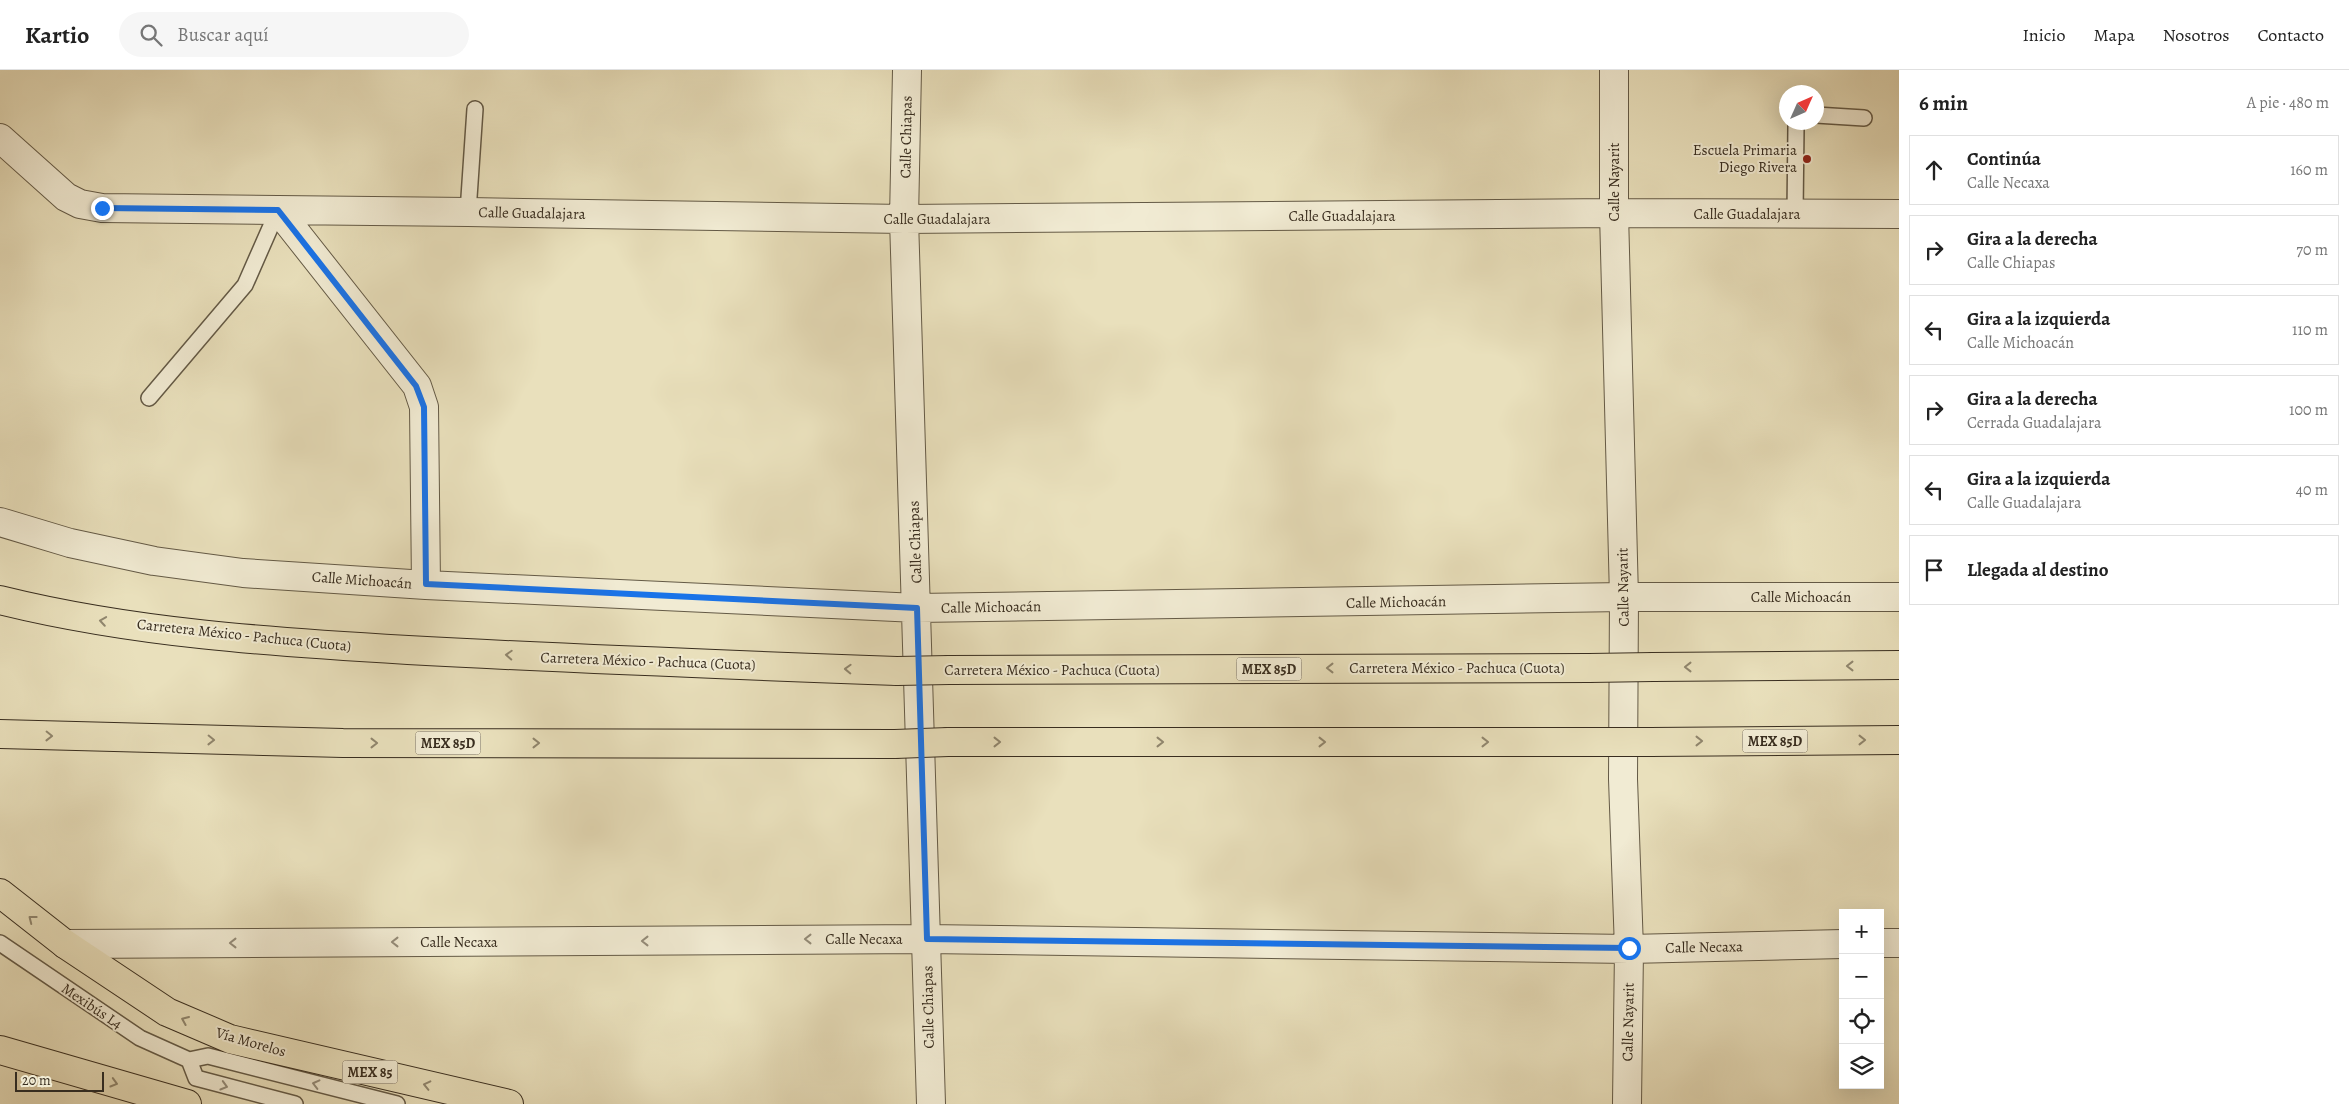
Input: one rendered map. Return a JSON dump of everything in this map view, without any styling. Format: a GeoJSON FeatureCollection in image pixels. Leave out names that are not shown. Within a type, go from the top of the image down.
{"type":"FeatureCollection","features":[{"type":"Feature","properties":{"kind":"main road","name":"Carretera México - Pachuca (Cuota)"},"geometry":{"type":"LineString","coordinates":[[0,600],[47,612],[235,637],[579,660],[897,670],[1899,665]]}},
{"type":"Feature","properties":{"kind":"main road","name":"MEX 85D"},"geometry":{"type":"LineString","coordinates":[[0,734],[343,743],[895,744],[948,742],[1899,740]]}},
{"type":"Feature","properties":{"kind":"main road","name":"Vía Morelos"},"geometry":{"type":"LineString","coordinates":[[0,893],[65,944],[167,1012],[230,1039],[509,1104]]}},
{"type":"Feature","properties":{"kind":"main road"},"geometry":{"type":"LineString","coordinates":[[0,1050],[186,1104]]}},
{"type":"Feature","properties":{"kind":"street","name":"Calle Chiapas"},"geometry":{"type":"LineString","coordinates":[[906,70],[904,220],[931,1104]]}},
{"type":"Feature","properties":{"kind":"street","name":"Calle Nayarit"},"geometry":{"type":"LineString","coordinates":[[1614,70],[1614,213],[1624,597],[1623,779],[1629,948],[1627,1104]]}},
{"type":"Feature","properties":{"kind":"street","name":"Calle Guadalajara"},"geometry":{"type":"LineString","coordinates":[[0,138],[66,197],[80,204],[102,208],[904,220],[1614,213],[1899,214]]}},
{"type":"Feature","properties":{"kind":"street"},"geometry":{"type":"LineString","coordinates":[[278,210],[416,386],[421,397],[424,407],[426,584]]}},
{"type":"Feature","properties":{"kind":"street","name":"Calle Michoacán"},"geometry":{"type":"LineString","coordinates":[[0,522],[70,543],[154,561],[243,573],[917,608],[1624,597],[1899,597]]}},
{"type":"Feature","properties":{"kind":"street","name":"Calle Necaxa"},"geometry":{"type":"LineString","coordinates":[[65,944],[927,939],[1629,948],[1839,944]]}},
{"type":"Feature","properties":{"kind":"street"},"geometry":{"type":"LineString","coordinates":[[1884,943],[1899,943]]}},
{"type":"Feature","properties":{"kind":"lane"},"geometry":{"type":"LineString","coordinates":[[468,212],[475,109]]}},
{"type":"Feature","properties":{"kind":"lane"},"geometry":{"type":"LineString","coordinates":[[1824,116],[1864,118]]}},
{"type":"Feature","properties":{"kind":"lane"},"geometry":{"type":"LineString","coordinates":[[1794,214],[1796,130]]}},
{"type":"Feature","properties":{"kind":"lane"},"geometry":{"type":"LineString","coordinates":[[149,398],[245,285],[278,210]]}},
{"type":"Feature","properties":{"kind":"lane","name":"Mexibús L4"},"geometry":{"type":"LineString","coordinates":[[0,943],[140,1038],[189,1060]]}},
{"type":"Feature","properties":{"kind":"lane"},"geometry":{"type":"LineString","coordinates":[[295,1104],[196,1078],[189,1060],[208,1056],[398,1104]]}},
{"type":"Feature","properties":{"kind":"place","name":"Escuela Primaria Diego Rivera"},"geometry":{"type":"Point","coordinates":[1807,159]}},
{"type":"Feature","properties":{"kind":"route"},"geometry":{"type":"LineString","coordinates":[[102,208],[278,210],[416,386],[421,397],[424,407],[426,584],[917,608],[927,939],[1629,948]]}}]}
